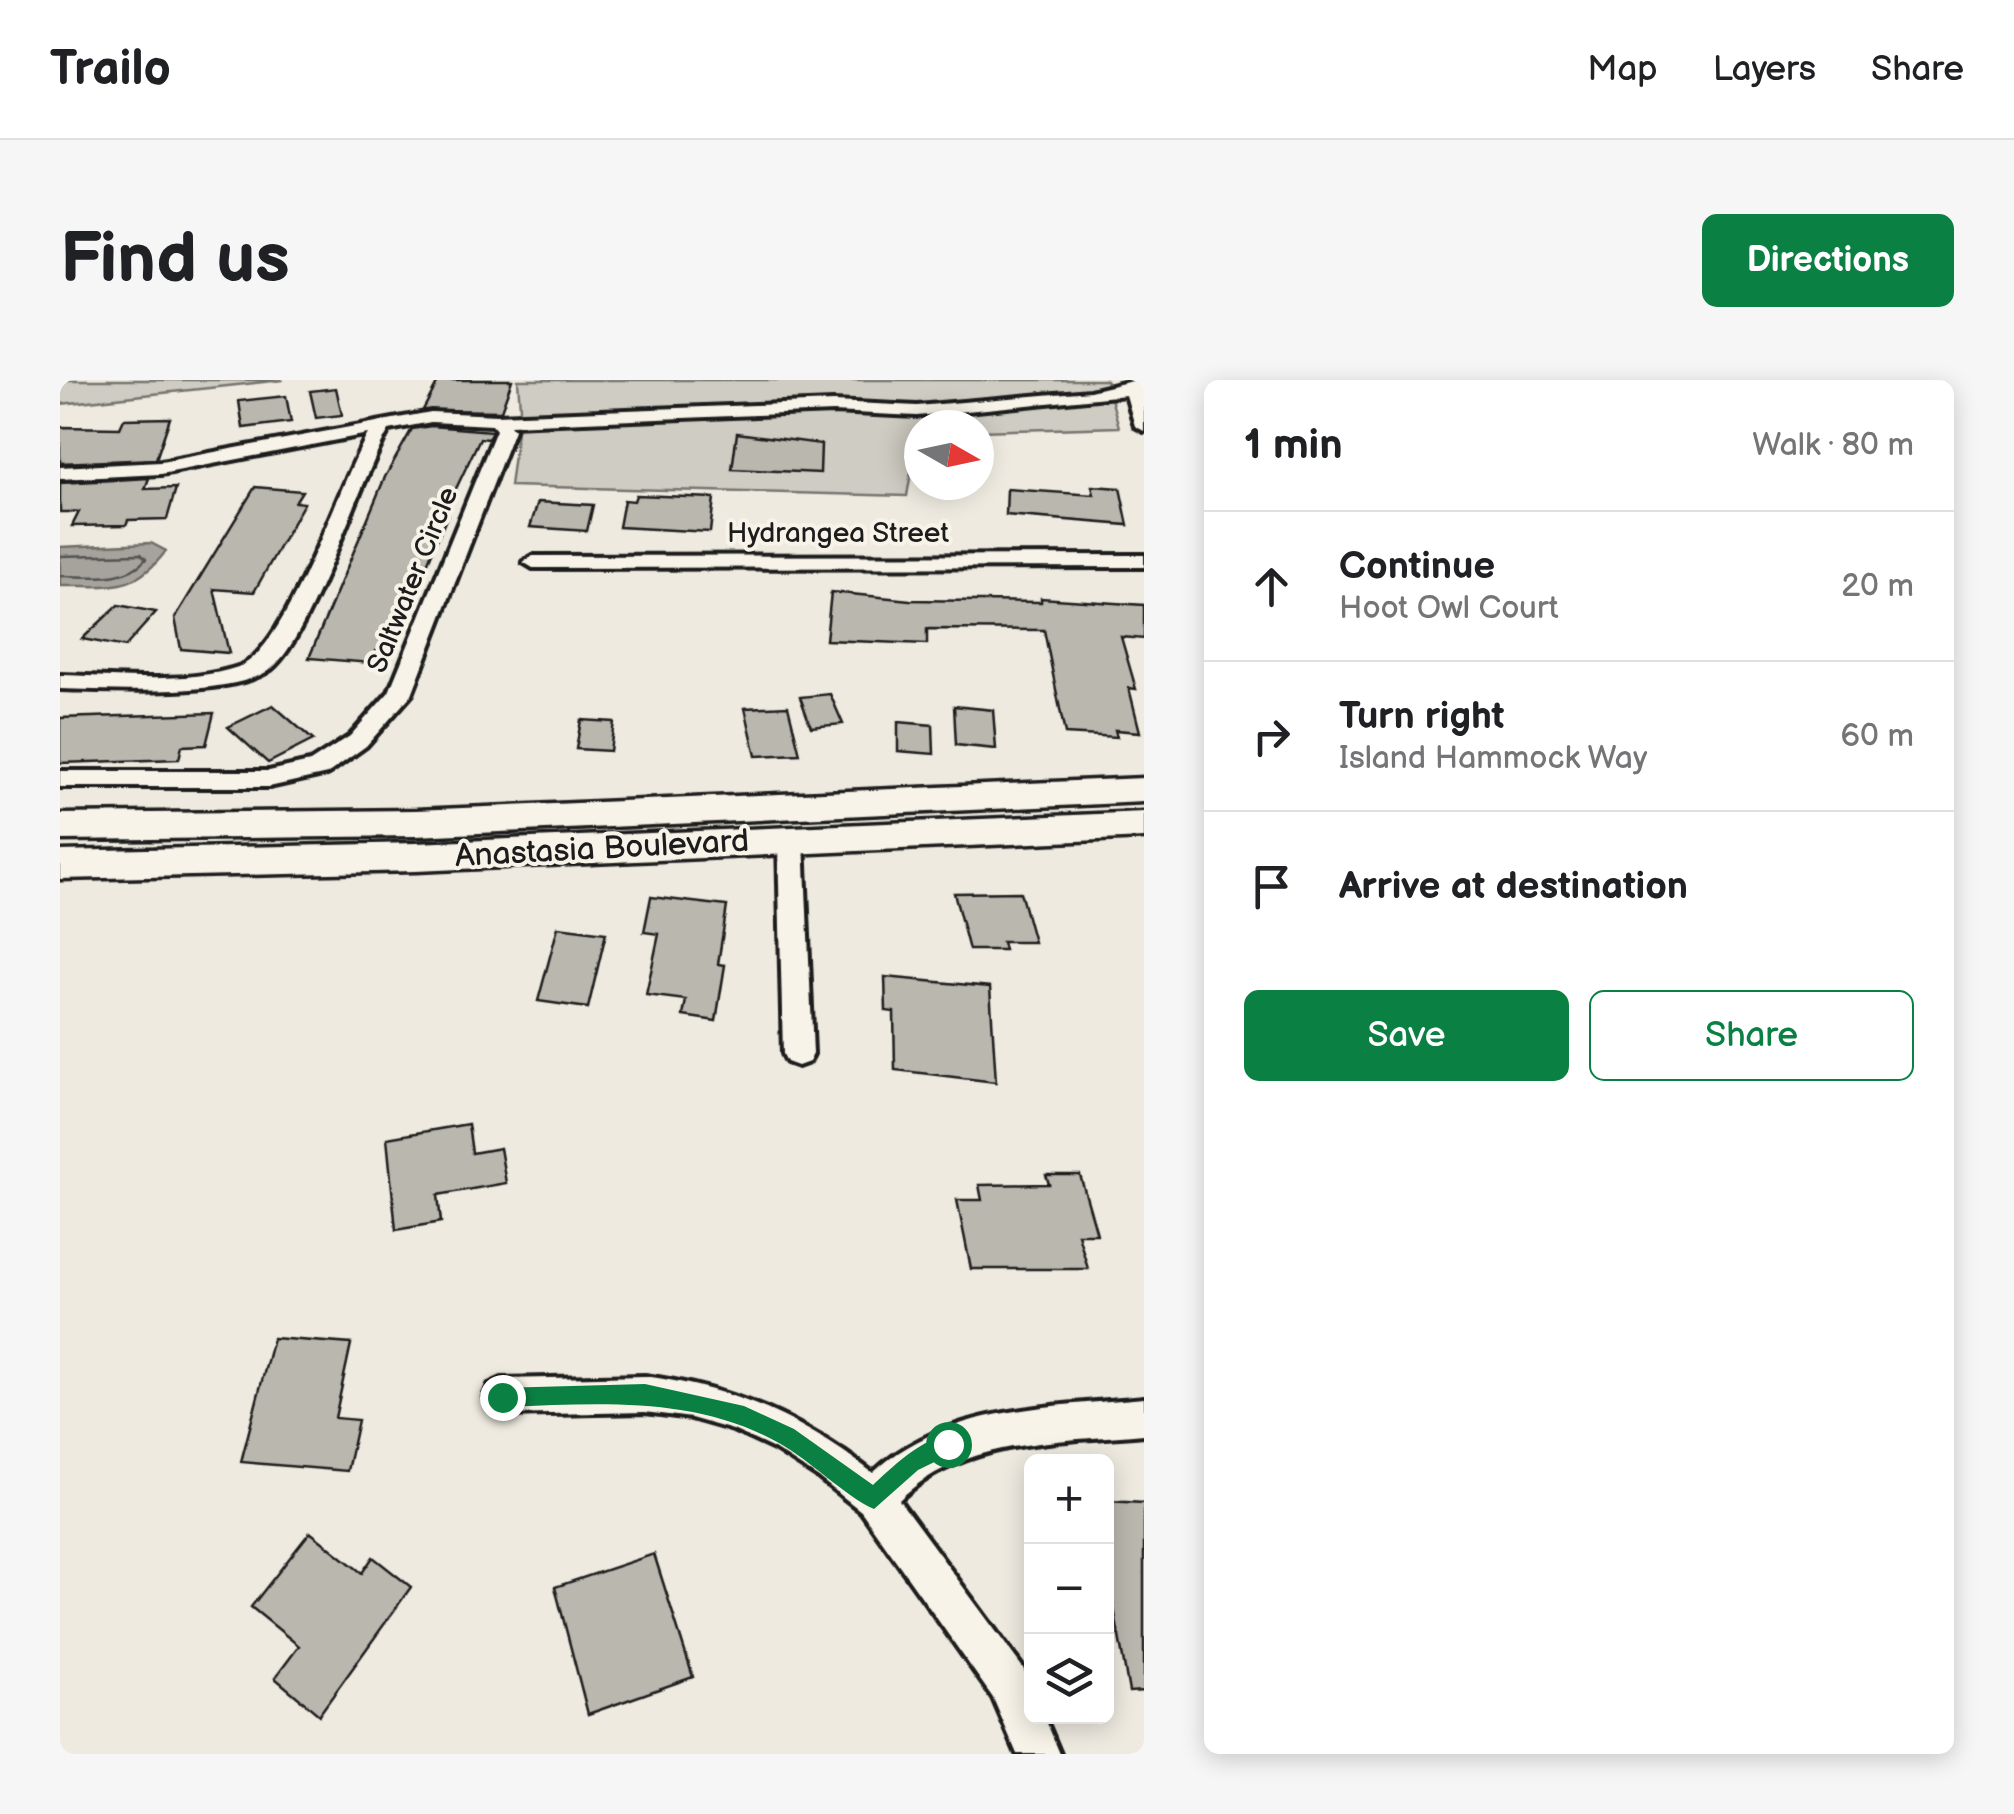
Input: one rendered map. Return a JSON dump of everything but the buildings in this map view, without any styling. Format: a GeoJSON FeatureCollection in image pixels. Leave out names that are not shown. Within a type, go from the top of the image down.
{"type":"FeatureCollection","features":[{"type":"Feature","properties":{"kind":"main road","name":"Anastasia Boulevard"},"geometry":{"type":"LineString","coordinates":[[60,828],[416,823],[1144,790]]}},
{"type":"Feature","properties":{"kind":"main road","name":"Anastasia Boulevard"},"geometry":{"type":"LineString","coordinates":[[60,866],[416,858],[1144,825]]}},
{"type":"Feature","properties":{"kind":"street"},"geometry":{"type":"LineString","coordinates":[[60,473],[161,468],[431,417],[497,420],[833,407],[917,412],[1090,396],[1138,386],[1144,426]]}},
{"type":"Feature","properties":{"kind":"street","name":"Saltwater Circle"},"geometry":{"type":"LineString","coordinates":[[60,779],[269,779],[318,768],[358,741],[400,694],[506,430],[497,420]]}},
{"type":"Feature","properties":{"kind":"street"},"geometry":{"type":"LineString","coordinates":[[60,682],[212,680],[264,664],[284,634],[384,423]]}},
{"type":"Feature","properties":{"kind":"street"},"geometry":{"type":"LineString","coordinates":[[334,434],[369,448]]}},
{"type":"Feature","properties":{"kind":"street","name":"Hydrangea Street"},"geometry":{"type":"LineString","coordinates":[[533,562],[1144,561]]}},
{"type":"Feature","properties":{"kind":"street"},"geometry":{"type":"LineString","coordinates":[[791,840],[798,1054]]}},
{"type":"Feature","properties":{"kind":"street"},"geometry":{"type":"LineString","coordinates":[[502,1397],[645,1394],[737,1412],[787,1436],[832,1465],[874,1498],[1008,1684],[1039,1754]]}},
{"type":"Feature","properties":{"kind":"street"},"geometry":{"type":"LineString","coordinates":[[874,1498],[911,1463],[948,1444],[1000,1433],[1144,1416]]}},
{"type":"Feature","properties":{"kind":"shaded area"},"geometry":{"type":"Polygon","coordinates":[[[60,380],[283,380],[60,404],[60,380]]]}},
{"type":"Feature","properties":{"kind":"shaded area"},"geometry":{"type":"Polygon","coordinates":[[[518,380],[1106,380],[1119,427],[994,431],[994,410],[904,410],[904,496],[510,486],[520,408],[518,380]]]}},
{"type":"Feature","properties":{"kind":"water"},"geometry":{"type":"Polygon","coordinates":[[[151,543],[166,551],[131,581],[107,586],[60,586],[60,547],[151,543]]]}},
{"type":"Feature","properties":{"kind":"route"},"geometry":{"type":"LineString","coordinates":[[502,1397],[645,1394],[737,1412],[787,1436],[874,1498],[890,1478],[948,1444]]}}]}
